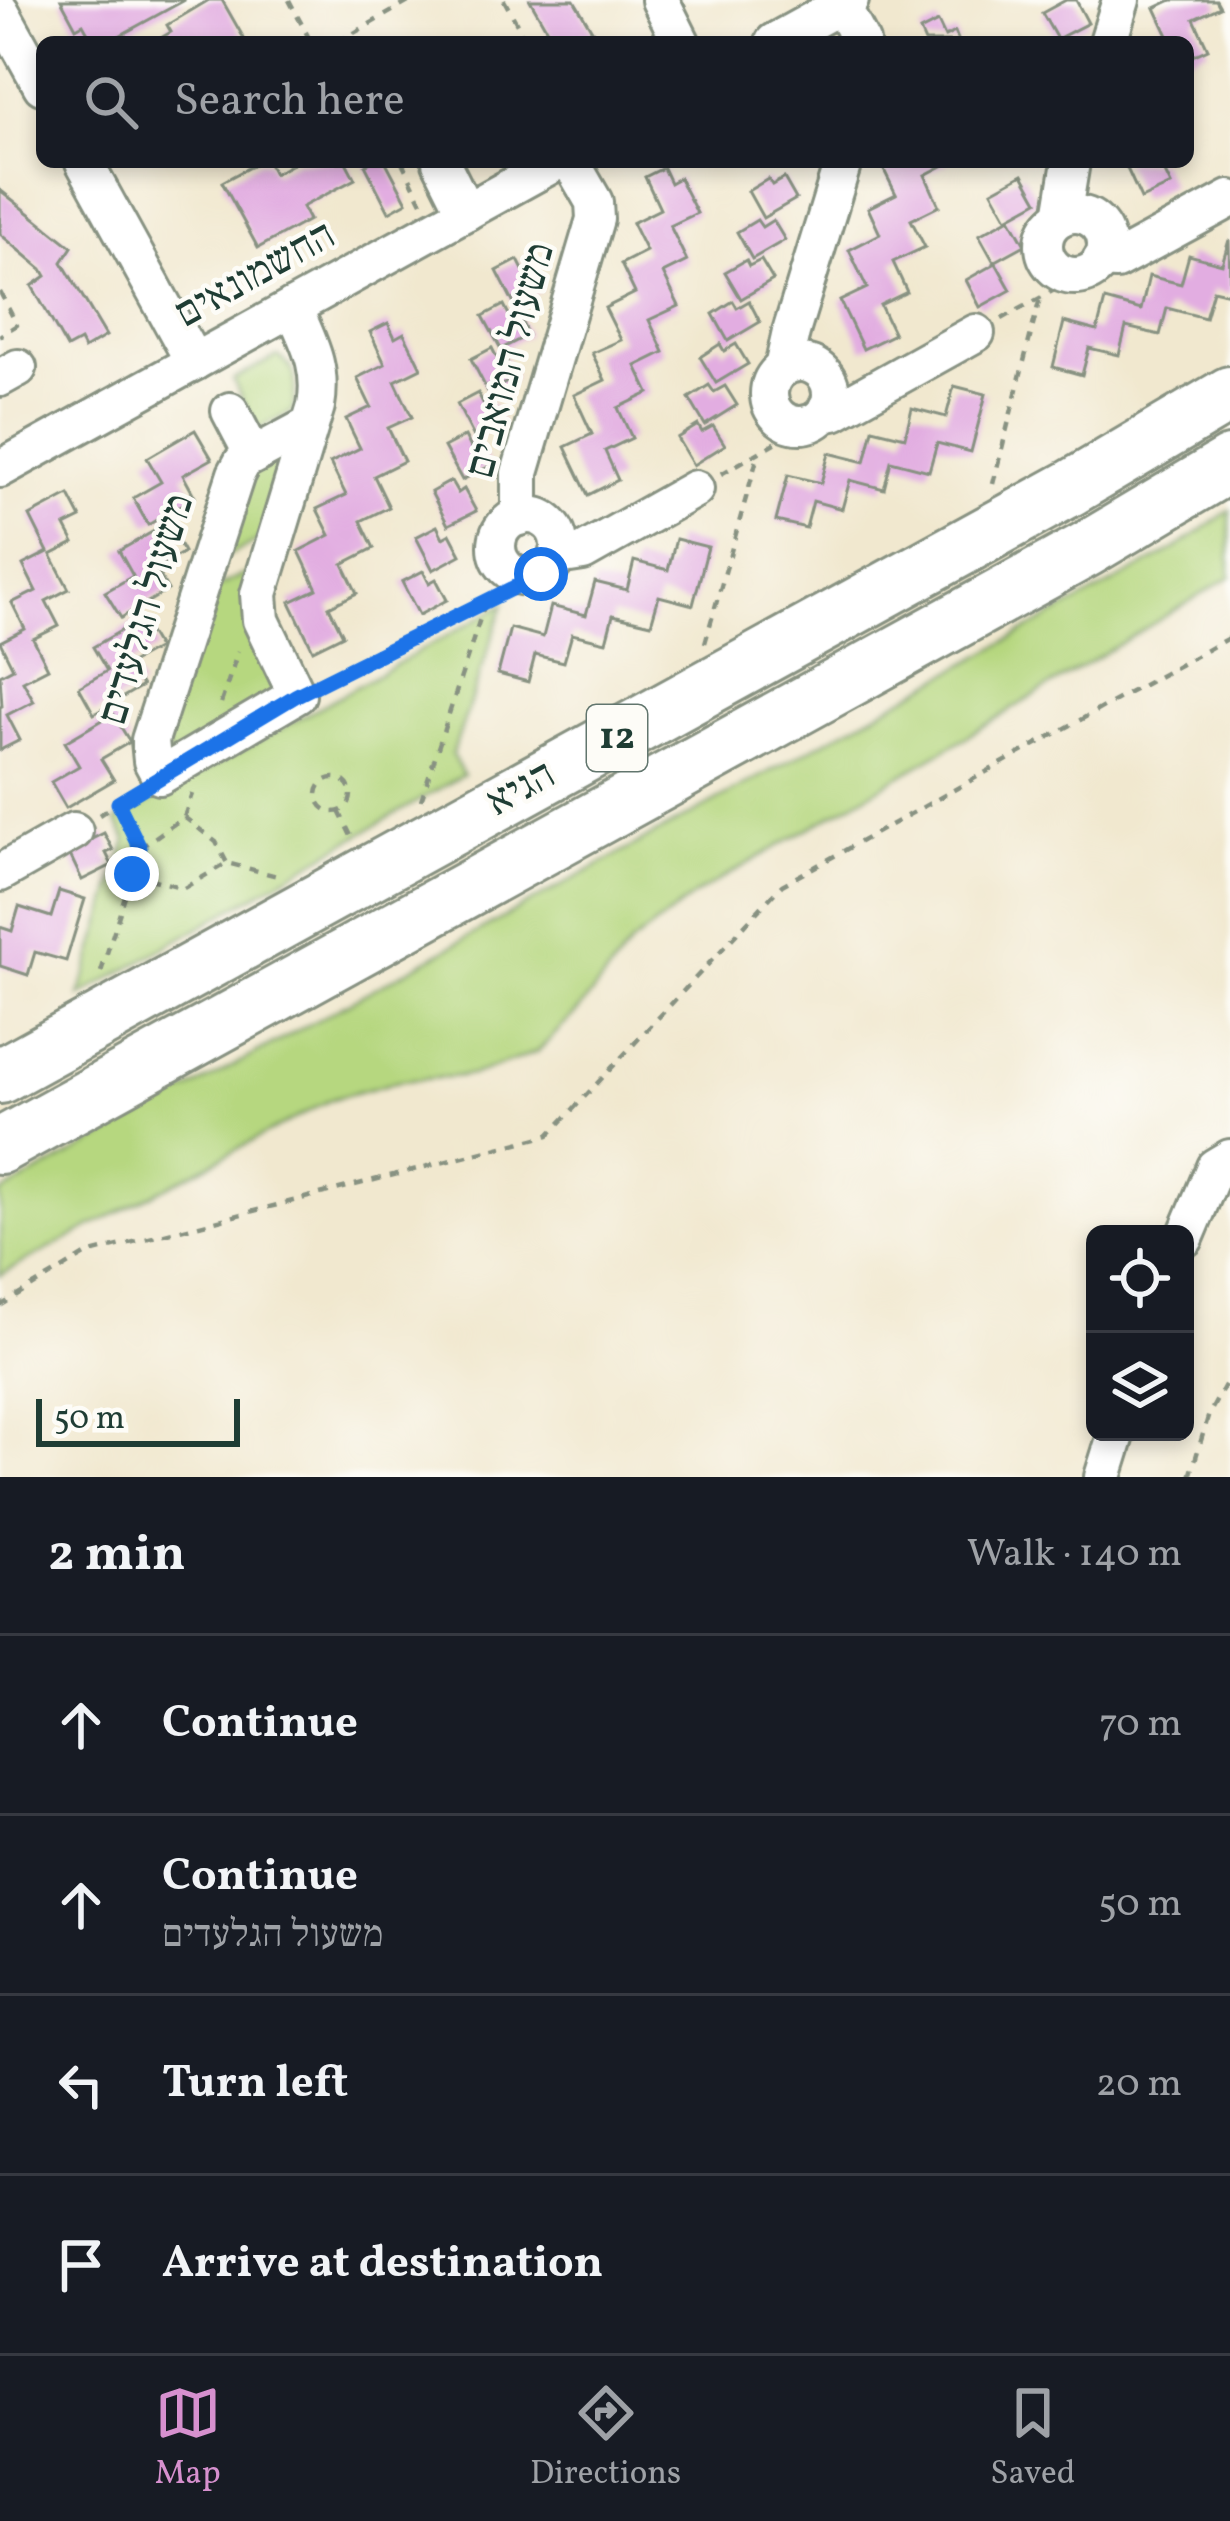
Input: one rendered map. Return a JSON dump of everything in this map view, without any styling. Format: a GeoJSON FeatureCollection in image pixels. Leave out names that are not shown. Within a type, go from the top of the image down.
{"type":"FeatureCollection","features":[{"type":"Feature","properties":{"kind":"highway","name":"הגיא"},"geometry":{"type":"LineString","coordinates":[[0,1076],[988,534],[1230,394]]}},
{"type":"Feature","properties":{"kind":"highway","name":"הגיא"},"geometry":{"type":"LineString","coordinates":[[0,1146],[1071,558],[1230,464]]}},
{"type":"Feature","properties":{"kind":"street"},"geometry":{"type":"LineString","coordinates":[[1110,36],[1121,0]]}},
{"type":"Feature","properties":{"kind":"street"},"geometry":{"type":"LineString","coordinates":[[785,36],[846,3],[859,36]]}},
{"type":"Feature","properties":{"kind":"street"},"geometry":{"type":"LineString","coordinates":[[0,10],[36,75]]}},
{"type":"Feature","properties":{"kind":"street"},"geometry":{"type":"LineString","coordinates":[[87,168],[194,362]]}},
{"type":"Feature","properties":{"kind":"street"},"geometry":{"type":"LineString","coordinates":[[442,168],[451,220]]}},
{"type":"Feature","properties":{"kind":"street","name":"החשמונאים"},"geometry":{"type":"LineString","coordinates":[[0,469],[545,168]]}},
{"type":"Feature","properties":{"kind":"street","name":"משעול המואבים"},"geometry":{"type":"LineString","coordinates":[[520,517],[520,473],[596,219],[594,202],[574,168]]}},
{"type":"Feature","properties":{"kind":"street"},"geometry":{"type":"LineString","coordinates":[[819,416],[831,394],[823,373],[801,363],[783,368],[841,168]]}},
{"type":"Feature","properties":{"kind":"street"},"geometry":{"type":"LineString","coordinates":[[1062,217],[1070,168]]}},
{"type":"Feature","properties":{"kind":"street"},"geometry":{"type":"LineString","coordinates":[[1092,267],[1105,241],[1097,224],[1080,215],[1062,217],[1048,230],[1045,254],[1060,272],[1074,276],[1116,261],[1230,199]]}},
{"type":"Feature","properties":{"kind":"street"},"geometry":{"type":"LineString","coordinates":[[293,307],[316,362],[320,385],[259,594],[261,620],[297,695]]}},
{"type":"Feature","properties":{"kind":"street"},"geometry":{"type":"LineString","coordinates":[[819,416],[976,333]]}},
{"type":"Feature","properties":{"kind":"street"},"geometry":{"type":"LineString","coordinates":[[230,411],[253,455],[310,425]]}},
{"type":"Feature","properties":{"kind":"street","name":"משעול הגלעדים"},"geometry":{"type":"LineString","coordinates":[[253,455],[236,474],[150,740],[152,761],[160,776],[297,695]]}},
{"type":"Feature","properties":{"kind":"street"},"geometry":{"type":"LineString","coordinates":[[544,567],[559,542],[551,525],[538,517],[520,517],[507,524],[497,545],[502,563],[513,573],[544,567],[584,552],[695,489]]}},
{"type":"Feature","properties":{"kind":"street"},"geometry":{"type":"LineString","coordinates":[[202,582],[272,551]]}},
{"type":"Feature","properties":{"kind":"street"},"geometry":{"type":"LineString","coordinates":[[0,873],[74,831]]}},
{"type":"Feature","properties":{"kind":"street"},"geometry":{"type":"LineString","coordinates":[[1190,1225],[1211,1176],[1230,1158]]}},
{"type":"Feature","properties":{"kind":"street"},"geometry":{"type":"LineString","coordinates":[[1103,1477],[1114,1441]]}},
{"type":"Feature","properties":{"kind":"path"},"geometry":{"type":"LineString","coordinates":[[290,0],[307,36]]}},
{"type":"Feature","properties":{"kind":"path"},"geometry":{"type":"LineString","coordinates":[[349,36],[412,0]]}},
{"type":"Feature","properties":{"kind":"path"},"geometry":{"type":"LineString","coordinates":[[504,0],[524,36]]}},
{"type":"Feature","properties":{"kind":"path"},"geometry":{"type":"LineString","coordinates":[[407,168],[451,220]]}},
{"type":"Feature","properties":{"kind":"path"},"geometry":{"type":"LineString","coordinates":[[976,333],[1092,267]]}},
{"type":"Feature","properties":{"kind":"path"},"geometry":{"type":"LineString","coordinates":[[988,534],[986,512],[1040,298]]}},
{"type":"Feature","properties":{"kind":"path"},"geometry":{"type":"LineString","coordinates":[[695,489],[819,416]]}},
{"type":"Feature","properties":{"kind":"path"},"geometry":{"type":"LineString","coordinates":[[689,698],[759,452]]}},
{"type":"Feature","properties":{"kind":"path"},"geometry":{"type":"LineString","coordinates":[[297,695],[544,567]]}},
{"type":"Feature","properties":{"kind":"path"},"geometry":{"type":"LineString","coordinates":[[403,855],[486,600]]}},
{"type":"Feature","properties":{"kind":"path"},"geometry":{"type":"LineString","coordinates":[[0,1306],[87,1254],[549,1135],[782,885],[1230,637]]}},
{"type":"Feature","properties":{"kind":"path"},"geometry":{"type":"LineString","coordinates":[[74,831],[160,776]]}},
{"type":"Feature","properties":{"kind":"path"},"geometry":{"type":"LineString","coordinates":[[340,778],[350,788],[349,803],[336,812],[326,809],[319,802],[318,789],[327,779],[340,778]]}},
{"type":"Feature","properties":{"kind":"path"},"geometry":{"type":"LineString","coordinates":[[82,1031],[140,848],[118,803]]}},
{"type":"Feature","properties":{"kind":"path"},"geometry":{"type":"LineString","coordinates":[[184,817],[210,835],[227,863],[336,892]]}},
{"type":"Feature","properties":{"kind":"path"},"geometry":{"type":"LineString","coordinates":[[132,874],[184,888],[227,863]]}},
{"type":"Feature","properties":{"kind":"path"},"geometry":{"type":"LineString","coordinates":[[1190,1477],[1209,1414],[1230,1376]]}},
{"type":"Feature","properties":{"kind":"green space"},"geometry":{"type":"Polygon","coordinates":[[[278,356],[294,374],[293,411],[256,430],[233,380],[278,356]]]}},
{"type":"Feature","properties":{"kind":"green space"},"geometry":{"type":"Polygon","coordinates":[[[287,456],[259,541],[218,560],[248,475],[287,456]]]}},
{"type":"Feature","properties":{"kind":"green space"},"geometry":{"type":"Polygon","coordinates":[[[1230,510],[1230,577],[699,892],[631,944],[580,1009],[537,1052],[473,1075],[400,1081],[332,1099],[0,1275],[0,1194],[1175,549],[1230,510]]]}},
{"type":"Feature","properties":{"kind":"green space"},"geometry":{"type":"Polygon","coordinates":[[[251,572],[281,691],[170,758],[163,732],[210,590],[251,572]]]}},
{"type":"Feature","properties":{"kind":"green space"},"geometry":{"type":"Polygon","coordinates":[[[504,604],[452,755],[463,775],[80,996],[127,840],[116,821],[504,604]]]}},
{"type":"Feature","properties":{"kind":"building"},"geometry":{"type":"Polygon","coordinates":[[[61,0],[185,0],[119,36],[90,36],[83,24],[76,28],[61,0]]]}},
{"type":"Feature","properties":{"kind":"building"},"geometry":{"type":"Polygon","coordinates":[[[209,0],[222,0],[243,36],[164,36],[171,32],[167,25],[209,0]]]}},
{"type":"Feature","properties":{"kind":"building"},"geometry":{"type":"Polygon","coordinates":[[[530,0],[574,0],[595,36],[551,36],[530,0]]]}},
{"type":"Feature","properties":{"kind":"building"},"geometry":{"type":"Polygon","coordinates":[[[1076,0],[1088,23],[1055,36],[1042,13],[1076,0]]]}},
{"type":"Feature","properties":{"kind":"building"},"geometry":{"type":"Polygon","coordinates":[[[1172,0],[1216,0],[1220,7],[1194,19],[1208,49],[1194,55],[1194,36],[1168,36],[1155,8],[1172,0]]]}},
{"type":"Feature","properties":{"kind":"building"},"geometry":{"type":"Polygon","coordinates":[[[938,22],[945,36],[922,36],[920,31],[938,22]]]}},
{"type":"Feature","properties":{"kind":"building"},"geometry":{"type":"Polygon","coordinates":[[[248,168],[271,168],[274,174],[285,168],[349,168],[355,179],[302,207],[309,220],[258,248],[222,182],[248,168]]]}},
{"type":"Feature","properties":{"kind":"building"},"geometry":{"type":"Polygon","coordinates":[[[367,168],[389,168],[407,202],[389,212],[367,168]]]}},
{"type":"Feature","properties":{"kind":"building"},"geometry":{"type":"Polygon","coordinates":[[[663,168],[670,183],[679,178],[697,213],[670,226],[687,261],[663,273],[679,306],[649,320],[664,352],[636,366],[649,393],[618,408],[632,438],[605,451],[618,480],[588,495],[565,447],[592,434],[574,395],[605,380],[592,353],[621,340],[605,308],[635,293],[621,264],[646,251],[632,223],[660,209],[645,177],[663,168]]]}},
{"type":"Feature","properties":{"kind":"building"},"geometry":{"type":"Polygon","coordinates":[[[883,168],[938,168],[925,175],[939,206],[911,220],[925,247],[893,262],[907,292],[880,305],[894,334],[863,349],[840,301],[867,288],[849,250],[880,234],[868,208],[896,194],[883,168]]]}},
{"type":"Feature","properties":{"kind":"building"},"geometry":{"type":"Polygon","coordinates":[[[1127,168],[1163,168],[1171,185],[1141,199],[1127,168]]]}},
{"type":"Feature","properties":{"kind":"building"},"geometry":{"type":"Polygon","coordinates":[[[1023,174],[1038,201],[1007,218],[992,191],[1023,174]]]}},
{"type":"Feature","properties":{"kind":"building"},"geometry":{"type":"Polygon","coordinates":[[[784,178],[796,199],[763,218],[748,191],[768,179],[772,185],[784,178]]]}},
{"type":"Feature","properties":{"kind":"building"},"geometry":{"type":"Polygon","coordinates":[[[0,190],[72,247],[62,262],[106,336],[84,349],[80,341],[67,348],[32,286],[46,276],[42,269],[0,234],[0,190]]]}},
{"type":"Feature","properties":{"kind":"building"},"geometry":{"type":"Polygon","coordinates":[[[1010,218],[1025,245],[994,262],[979,235],[1010,218]]]}},
{"type":"Feature","properties":{"kind":"building"},"geometry":{"type":"Polygon","coordinates":[[[757,220],[762,227],[773,220],[785,240],[752,259],[737,232],[757,220]]]}},
{"type":"Feature","properties":{"kind":"building"},"geometry":{"type":"Polygon","coordinates":[[[1229,240],[1230,294],[1213,290],[1205,318],[1167,308],[1160,335],[1126,327],[1119,355],[1089,348],[1082,375],[1053,367],[1064,322],[1097,331],[1105,300],[1141,310],[1149,276],[1181,284],[1189,255],[1222,264],[1229,240]]]}},
{"type":"Feature","properties":{"kind":"building"},"geometry":{"type":"Polygon","coordinates":[[[518,260],[524,272],[531,268],[542,290],[514,304],[497,271],[518,260]]]}},
{"type":"Feature","properties":{"kind":"building"},"geometry":{"type":"Polygon","coordinates":[[[746,260],[749,266],[761,260],[773,280],[741,299],[725,272],[746,260]]]}},
{"type":"Feature","properties":{"kind":"building"},"geometry":{"type":"Polygon","coordinates":[[[996,263],[1011,290],[980,307],[966,280],[996,263]]]}},
{"type":"Feature","properties":{"kind":"building"},"geometry":{"type":"Polygon","coordinates":[[[733,301],[737,308],[749,301],[760,322],[728,341],[713,314],[733,301]]]}},
{"type":"Feature","properties":{"kind":"building"},"geometry":{"type":"Polygon","coordinates":[[[504,305],[510,317],[517,313],[528,335],[501,349],[483,316],[504,305]]]}},
{"type":"Feature","properties":{"kind":"building"},"geometry":{"type":"Polygon","coordinates":[[[388,323],[395,338],[404,333],[421,368],[395,381],[412,417],[388,428],[404,461],[374,476],[389,507],[361,521],[374,548],[343,564],[357,593],[329,607],[343,635],[313,650],[290,602],[317,589],[299,551],[330,535],[317,509],[346,495],[330,463],[360,448],[346,419],[371,407],[357,378],[385,364],[370,332],[388,323]]]}},
{"type":"Feature","properties":{"kind":"building"},"geometry":{"type":"Polygon","coordinates":[[[720,344],[724,351],[736,344],[748,364],[716,383],[700,357],[720,344]]]}},
{"type":"Feature","properties":{"kind":"building"},"geometry":{"type":"Polygon","coordinates":[[[492,348],[498,360],[504,356],[515,378],[488,392],[471,359],[492,348]]]}},
{"type":"Feature","properties":{"kind":"building"},"geometry":{"type":"Polygon","coordinates":[[[709,385],[714,392],[725,386],[737,405],[705,425],[689,398],[709,385]]]}},
{"type":"Feature","properties":{"kind":"building"},"geometry":{"type":"Polygon","coordinates":[[[954,386],[986,394],[971,452],[937,443],[929,471],[891,461],[884,489],[850,480],[842,509],[813,501],[806,528],[776,521],[788,475],[821,483],[829,453],[865,462],[873,429],[905,437],[912,408],[946,417],[954,386]]]}},
{"type":"Feature","properties":{"kind":"building"},"geometry":{"type":"Polygon","coordinates":[[[478,393],[484,405],[491,402],[502,423],[474,437],[457,404],[478,393]]]}},
{"type":"Feature","properties":{"kind":"building"},"geometry":{"type":"Polygon","coordinates":[[[698,425],[702,432],[713,426],[725,445],[693,465],[677,438],[698,425]]]}},
{"type":"Feature","properties":{"kind":"building"},"geometry":{"type":"Polygon","coordinates":[[[195,430],[212,459],[183,475],[195,497],[148,525],[133,498],[161,482],[147,458],[195,430]]]}},
{"type":"Feature","properties":{"kind":"building"},"geometry":{"type":"Polygon","coordinates":[[[465,436],[471,448],[478,444],[490,466],[462,480],[444,447],[465,436]]]}},
{"type":"Feature","properties":{"kind":"building"},"geometry":{"type":"Polygon","coordinates":[[[451,481],[458,493],[464,489],[476,511],[448,525],[431,492],[451,481]]]}},
{"type":"Feature","properties":{"kind":"building"},"geometry":{"type":"Polygon","coordinates":[[[69,495],[81,518],[65,526],[74,543],[51,555],[69,589],[46,601],[59,626],[33,639],[48,668],[23,681],[34,701],[7,715],[20,740],[0,750],[0,675],[13,668],[0,642],[25,629],[12,603],[36,591],[23,565],[48,552],[30,516],[69,495]]]}},
{"type":"Feature","properties":{"kind":"building"},"geometry":{"type":"Polygon","coordinates":[[[168,523],[184,552],[156,569],[168,590],[121,618],[105,592],[133,576],[119,551],[168,523]]]}},
{"type":"Feature","properties":{"kind":"building"},"geometry":{"type":"Polygon","coordinates":[[[437,526],[443,538],[450,534],[461,555],[433,570],[416,537],[437,526]]]}},
{"type":"Feature","properties":{"kind":"building"},"geometry":{"type":"Polygon","coordinates":[[[676,539],[708,547],[693,605],[659,596],[651,624],[613,615],[606,642],[572,634],[564,662],[535,655],[528,682],[498,674],[510,628],[543,637],[551,606],[586,615],[595,582],[627,590],[634,561],[668,570],[676,539]]]}},
{"type":"Feature","properties":{"kind":"building"},"geometry":{"type":"Polygon","coordinates":[[[423,571],[429,583],[436,579],[447,600],[419,615],[402,582],[423,571]]]}},
{"type":"Feature","properties":{"kind":"building"},"geometry":{"type":"Polygon","coordinates":[[[141,619],[158,648],[129,664],[142,686],[94,714],[79,687],[107,671],[93,647],[141,619]]]}},
{"type":"Feature","properties":{"kind":"building"},"geometry":{"type":"Polygon","coordinates":[[[113,714],[130,742],[101,759],[114,780],[66,808],[51,782],[79,766],[65,742],[113,714]]]}},
{"type":"Feature","properties":{"kind":"building"},"geometry":{"type":"Polygon","coordinates":[[[104,833],[113,850],[106,853],[112,865],[82,880],[68,851],[104,833]]]}},
{"type":"Feature","properties":{"kind":"building"},"geometry":{"type":"Polygon","coordinates":[[[59,891],[85,899],[66,961],[35,952],[28,975],[0,966],[0,927],[12,931],[19,907],[51,917],[59,891]]]}},
{"type":"Feature","properties":{"kind":"route"},"geometry":{"type":"LineString","coordinates":[[132,874],[140,848],[118,803],[297,695],[541,574]]}}]}
